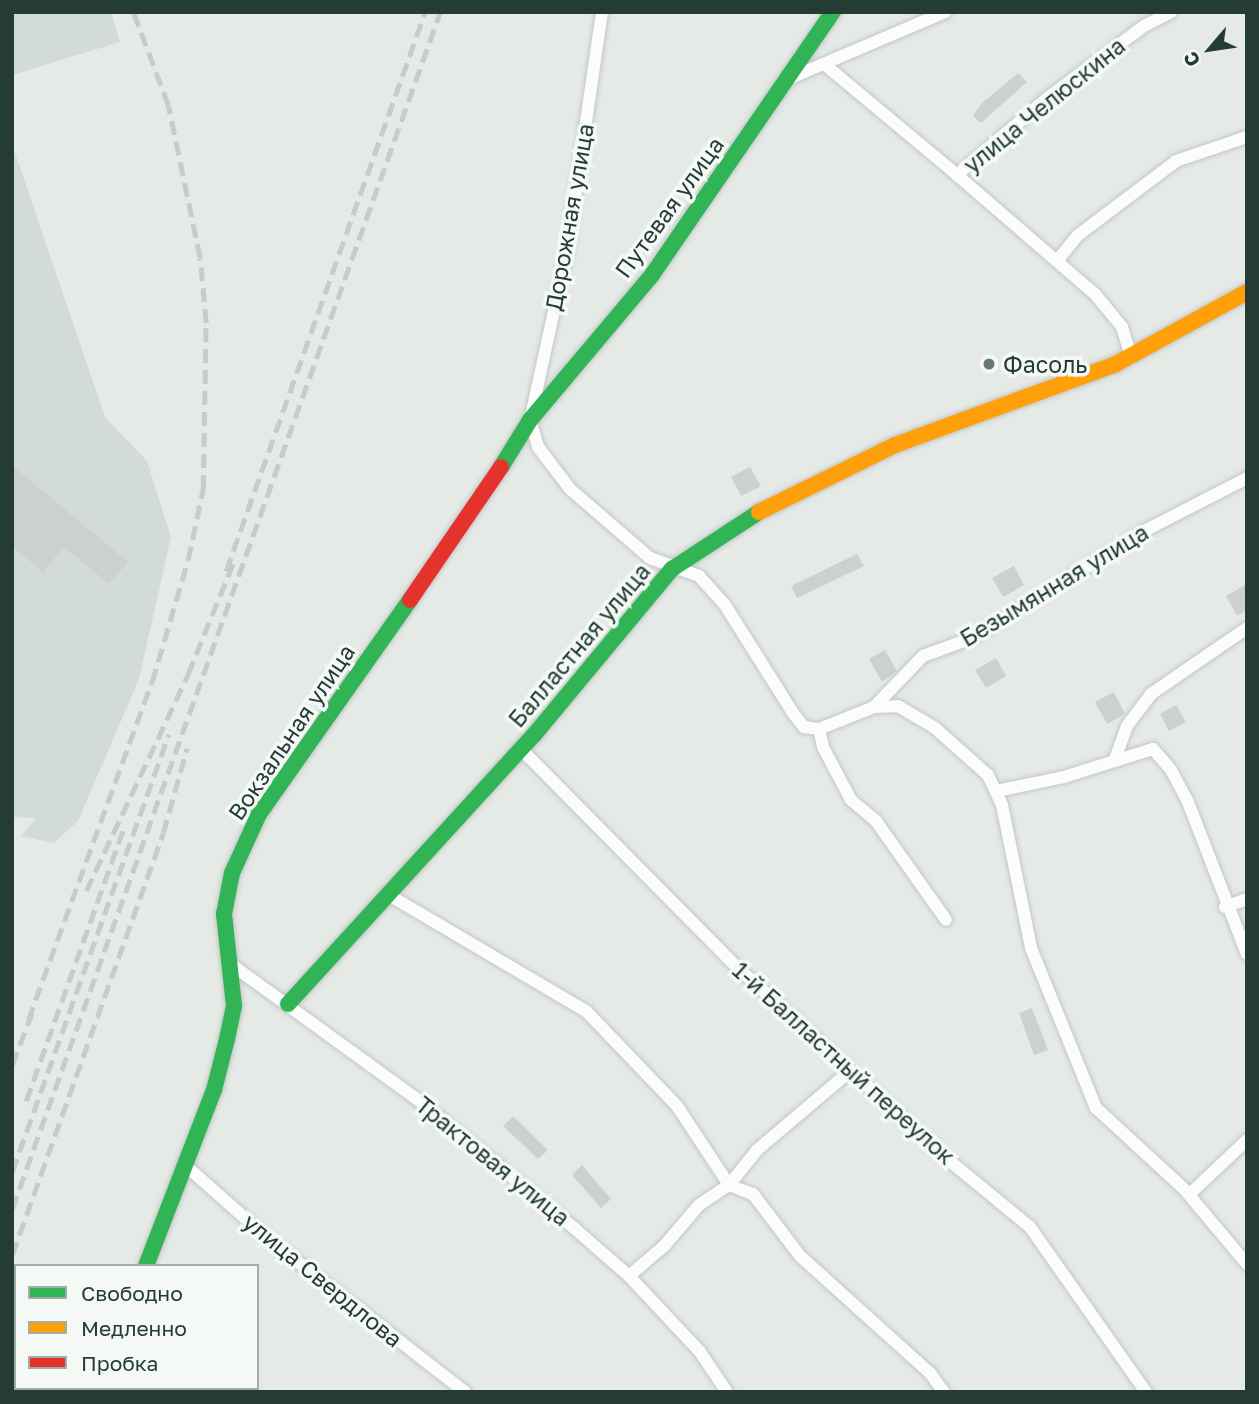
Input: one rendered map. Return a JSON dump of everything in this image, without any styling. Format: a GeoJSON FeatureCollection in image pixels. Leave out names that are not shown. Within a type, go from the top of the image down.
{"type":"FeatureCollection","features":[{"type":"Feature","properties":{"kind":"street","name":"Дорожная улица"},"geometry":{"type":"LineString","coordinates":[[530,420],[567,251],[602,12]]}},
{"type":"Feature","properties":{"kind":"street","name":"Путевая улица"},"geometry":{"type":"LineString","coordinates":[[530,420],[652,275],[833,12]]}},
{"type":"Feature","properties":{"kind":"street"},"geometry":{"type":"LineString","coordinates":[[786,80],[945,12]]}},
{"type":"Feature","properties":{"kind":"street","name":"улица Челюскина"},"geometry":{"type":"LineString","coordinates":[[824,64],[957,174],[1046,99],[1144,26],[1172,12]]}},
{"type":"Feature","properties":{"kind":"street"},"geometry":{"type":"LineString","coordinates":[[1057,261],[1077,236],[1176,161],[1247,137]]}},
{"type":"Feature","properties":{"kind":"street"},"geometry":{"type":"LineString","coordinates":[[957,174],[1095,294],[1122,327],[1130,356]]}},
{"type":"Feature","properties":{"kind":"street","name":"Балластная улица"},"geometry":{"type":"LineString","coordinates":[[288,1004],[522,749],[672,569],[768,506],[895,445],[1130,356],[1247,292]]}},
{"type":"Feature","properties":{"kind":"street"},"geometry":{"type":"LineString","coordinates":[[530,420],[538,447],[570,489],[650,558],[672,569],[699,576],[725,604],[804,727],[819,729],[874,707],[898,706],[935,728],[981,768],[996,792],[1031,948],[1096,1108],[1184,1189],[1247,1264]]}},
{"type":"Feature","properties":{"kind":"street","name":"Вокзальная улица"},"geometry":{"type":"LineString","coordinates":[[147,1264],[214,1090],[227,1039],[234,1006],[224,914],[232,873],[258,814],[476,508],[530,420]]}},
{"type":"Feature","properties":{"kind":"street","name":"Безымянная улица"},"geometry":{"type":"LineString","coordinates":[[874,707],[923,656],[972,638],[1146,530],[1247,478]]}},
{"type":"Feature","properties":{"kind":"street"},"geometry":{"type":"LineString","coordinates":[[1115,759],[1127,726],[1151,694],[1247,628]]}},
{"type":"Feature","properties":{"kind":"street"},"geometry":{"type":"LineString","coordinates":[[819,729],[823,747],[851,800],[876,821],[946,920]]}},
{"type":"Feature","properties":{"kind":"street","name":"1-й Балластный переулок"},"geometry":{"type":"LineString","coordinates":[[522,749],[738,968],[850,1071],[1030,1227],[1146,1392]]}},
{"type":"Feature","properties":{"kind":"street"},"geometry":{"type":"LineString","coordinates":[[996,792],[1065,777],[1153,749],[1171,770],[1192,813],[1225,907],[1247,954]]}},
{"type":"Feature","properties":{"kind":"street"},"geometry":{"type":"LineString","coordinates":[[387,894],[586,1011],[677,1106],[729,1185],[754,1194],[800,1256],[930,1373],[944,1392]]}},
{"type":"Feature","properties":{"kind":"street"},"geometry":{"type":"LineString","coordinates":[[1225,907],[1247,899]]}},
{"type":"Feature","properties":{"kind":"street","name":"Трактовая улица"},"geometry":{"type":"LineString","coordinates":[[229,963],[417,1099],[629,1276],[699,1352],[727,1392]]}},
{"type":"Feature","properties":{"kind":"street"},"geometry":{"type":"LineString","coordinates":[[629,1276],[665,1245],[699,1205],[729,1185],[757,1150],[850,1071]]}},
{"type":"Feature","properties":{"kind":"street"},"geometry":{"type":"LineString","coordinates":[[1194,1190],[1247,1140]]}},
{"type":"Feature","properties":{"kind":"street","name":"улица Свердлова"},"geometry":{"type":"LineString","coordinates":[[185,1165],[271,1241],[465,1392]]}},
{"type":"Feature","properties":{"kind":"shaded area"},"geometry":{"type":"Polygon","coordinates":[[[12,12],[111,12],[120,42],[12,75],[12,12]]]}},
{"type":"Feature","properties":{"kind":"shaded area"},"geometry":{"type":"Polygon","coordinates":[[[12,144],[105,417],[147,461],[171,537],[139,679],[78,821],[54,843],[21,836],[36,818],[12,817],[12,144]]]}},
{"type":"Feature","properties":{"kind":"building"},"geometry":{"type":"Polygon","coordinates":[[[1018,73],[1027,82],[981,123],[973,116],[981,104],[1018,73]]]}},
{"type":"Feature","properties":{"kind":"building"},"geometry":{"type":"Polygon","coordinates":[[[12,465],[128,562],[109,584],[64,547],[43,572],[12,546],[12,465]]]}},
{"type":"Feature","properties":{"kind":"building"},"geometry":{"type":"Polygon","coordinates":[[[750,467],[761,486],[741,496],[731,477],[750,467]]]}},
{"type":"Feature","properties":{"kind":"building"},"geometry":{"type":"Polygon","coordinates":[[[857,554],[864,566],[797,598],[791,586],[857,554]]]}},
{"type":"Feature","properties":{"kind":"building"},"geometry":{"type":"Polygon","coordinates":[[[1014,566],[1024,585],[1003,597],[992,578],[1014,566]]]}},
{"type":"Feature","properties":{"kind":"building"},"geometry":{"type":"Polygon","coordinates":[[[1247,584],[1247,610],[1237,616],[1226,596],[1247,584]]]}},
{"type":"Feature","properties":{"kind":"building"},"geometry":{"type":"Polygon","coordinates":[[[885,650],[897,671],[882,682],[869,659],[885,650]]]}},
{"type":"Feature","properties":{"kind":"building"},"geometry":{"type":"Polygon","coordinates":[[[996,658],[1006,676],[986,688],[975,670],[996,658]]]}},
{"type":"Feature","properties":{"kind":"building"},"geometry":{"type":"Polygon","coordinates":[[[1114,692],[1125,714],[1107,724],[1095,702],[1114,692]]]}},
{"type":"Feature","properties":{"kind":"building"},"geometry":{"type":"Polygon","coordinates":[[[1176,705],[1186,722],[1169,731],[1160,714],[1176,705]]]}},
{"type":"Feature","properties":{"kind":"building"},"geometry":{"type":"Polygon","coordinates":[[[1032,1008],[1048,1050],[1034,1055],[1019,1013],[1032,1008]]]}},
{"type":"Feature","properties":{"kind":"building"},"geometry":{"type":"Polygon","coordinates":[[[513,1116],[548,1150],[538,1159],[503,1126],[513,1116]]]}},
{"type":"Feature","properties":{"kind":"building"},"geometry":{"type":"Polygon","coordinates":[[[582,1165],[611,1199],[601,1208],[572,1175],[582,1165]]]}},
{"type":"Feature","properties":{"kind":"railway"},"geometry":{"type":"LineString","coordinates":[[28,1020],[152,682],[188,560],[203,489],[206,323],[200,258],[168,105],[133,12]]}},
{"type":"Feature","properties":{"kind":"railway"},"geometry":{"type":"LineString","coordinates":[[226,571],[425,12]]}},
{"type":"Feature","properties":{"kind":"railway"},"geometry":{"type":"LineString","coordinates":[[12,1209],[440,12]]}},
{"type":"Feature","properties":{"kind":"railway"},"geometry":{"type":"LineString","coordinates":[[86,891],[188,674],[233,563]]}},
{"type":"Feature","properties":{"kind":"railway"},"geometry":{"type":"LineString","coordinates":[[12,1172],[169,734]]}},
{"type":"Feature","properties":{"kind":"railway"},"geometry":{"type":"LineString","coordinates":[[12,1255],[163,833],[187,748]]}},
{"type":"Feature","properties":{"kind":"railway"},"geometry":{"type":"LineString","coordinates":[[26,1101],[124,828]]}},
{"type":"Feature","properties":{"kind":"railway"},"geometry":{"type":"LineString","coordinates":[[12,1065],[32,1013]]}},
{"type":"Feature","properties":{"kind":"traffic: fast"},"geometry":{"type":"LineString","coordinates":[[501,467],[530,420],[652,275],[833,12]]}},
{"type":"Feature","properties":{"kind":"traffic: fast"},"geometry":{"type":"LineString","coordinates":[[288,1004],[534,735],[672,569],[759,512]]}},
{"type":"Feature","properties":{"kind":"traffic: fast"},"geometry":{"type":"LineString","coordinates":[[147,1264],[214,1090],[227,1039],[234,1006],[224,914],[232,873],[259,814],[410,600]]}},
{"type":"Feature","properties":{"kind":"traffic: slow"},"geometry":{"type":"LineString","coordinates":[[759,512],[895,445],[1116,364],[1247,292]]}},
{"type":"Feature","properties":{"kind":"traffic: jam"},"geometry":{"type":"LineString","coordinates":[[410,600],[501,467]]}},
{"type":"Feature","properties":{"kind":"place","name":"Фасоль"},"geometry":{"type":"Point","coordinates":[989,364]}}]}
